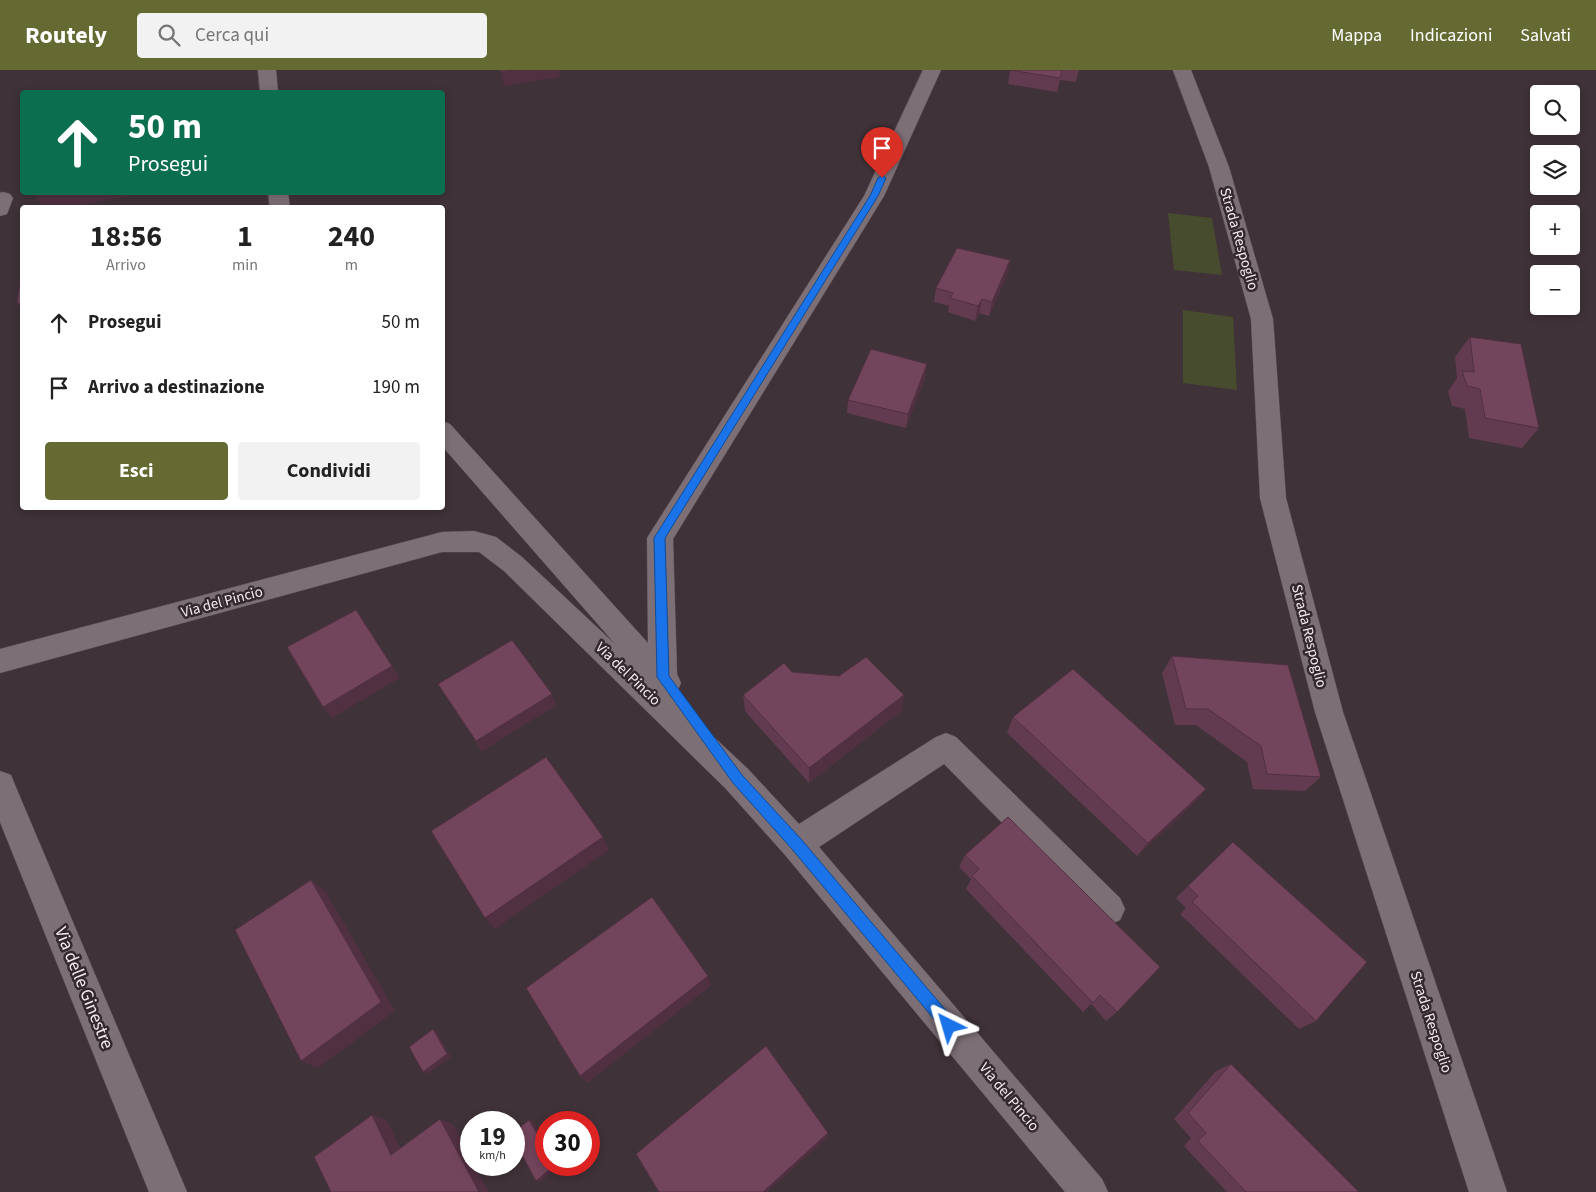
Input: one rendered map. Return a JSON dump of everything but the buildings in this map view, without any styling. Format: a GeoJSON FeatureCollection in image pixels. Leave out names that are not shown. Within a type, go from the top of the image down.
{"type":"FeatureCollection","features":[{"type":"Feature","properties":{"kind":"street"},"geometry":{"type":"LineString","coordinates":[[267,70],[269,90]]}},
{"type":"Feature","properties":{"kind":"street"},"geometry":{"type":"LineString","coordinates":[[663,677],[660,538],[874,196],[932,70]]}},
{"type":"Feature","properties":{"kind":"street","name":"Strada Respoglio"},"geometry":{"type":"LineString","coordinates":[[1182,70],[1219,167],[1262,319],[1274,498],[1328,712],[1488,1192]]}},
{"type":"Feature","properties":{"kind":"street"},"geometry":{"type":"LineString","coordinates":[[445,433],[663,677],[737,779]]}},
{"type":"Feature","properties":{"kind":"street","name":"Via del Pincio"},"geometry":{"type":"LineString","coordinates":[[0,661],[442,542],[474,541],[486,544],[513,564],[737,779],[796,844],[1089,1192]]}},
{"type":"Feature","properties":{"kind":"street"},"geometry":{"type":"LineString","coordinates":[[796,844],[946,746],[1109,908]]}},
{"type":"Feature","properties":{"kind":"street","name":"Via delle Ginestre"},"geometry":{"type":"LineString","coordinates":[[0,785],[168,1192]]}},
{"type":"Feature","properties":{"kind":"green space"},"geometry":{"type":"Polygon","coordinates":[[[1168,213],[1212,218],[1222,275],[1174,270],[1168,213]]]}},
{"type":"Feature","properties":{"kind":"green space"},"geometry":{"type":"Polygon","coordinates":[[[1183,310],[1233,317],[1237,390],[1183,383],[1183,310]]]}},
{"type":"Feature","properties":{"kind":"route"},"geometry":{"type":"LineString","coordinates":[[882,178],[874,196],[660,538],[663,677],[737,779],[796,844],[949,1026]]}}]}
